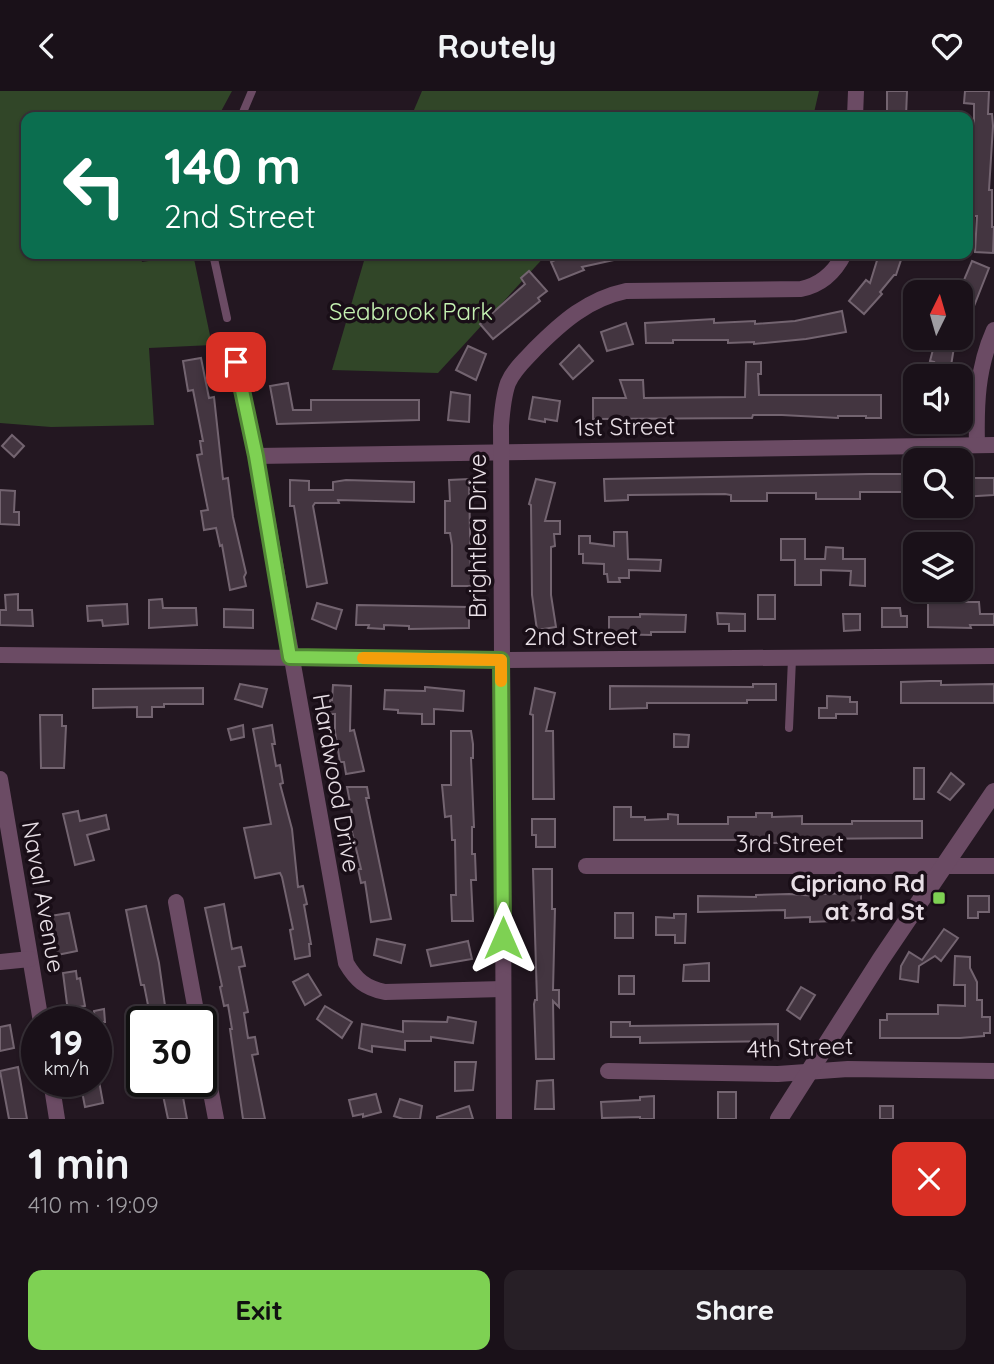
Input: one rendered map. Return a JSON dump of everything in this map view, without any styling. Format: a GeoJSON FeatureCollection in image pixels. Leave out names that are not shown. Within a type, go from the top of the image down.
{"type":"FeatureCollection","features":[{"type":"Feature","properties":{"kind":"street"},"geometry":{"type":"LineString","coordinates":[[855,112],[856,91]]}},
{"type":"Feature","properties":{"kind":"street","name":"Brightlea Drive"},"geometry":{"type":"LineString","coordinates":[[505,1119],[501,451],[505,394],[516,369],[565,321],[590,303],[626,291],[801,289],[824,280],[842,259]]}},
{"type":"Feature","properties":{"kind":"street"},"geometry":{"type":"LineString","coordinates":[[977,445],[976,399],[979,377],[994,330]]}},
{"type":"Feature","properties":{"kind":"street","name":"Hardwood Drive"},"geometry":{"type":"LineString","coordinates":[[236,362],[256,456],[346,963],[354,976],[367,987],[385,992],[503,989]]}},
{"type":"Feature","properties":{"kind":"street","name":"1st Street"},"geometry":{"type":"LineString","coordinates":[[256,456],[994,445]]}},
{"type":"Feature","properties":{"kind":"street","name":"2nd Street"},"geometry":{"type":"LineString","coordinates":[[0,655],[501,660],[994,656]]}},
{"type":"Feature","properties":{"kind":"street","name":"Naval Avenue"},"geometry":{"type":"LineString","coordinates":[[0,779],[38,1006]]}},
{"type":"Feature","properties":{"kind":"street"},"geometry":{"type":"LineString","coordinates":[[779,1119],[994,792]]}},
{"type":"Feature","properties":{"kind":"street","name":"3rd Street"},"geometry":{"type":"LineString","coordinates":[[586,866],[994,866]]}},
{"type":"Feature","properties":{"kind":"street"},"geometry":{"type":"LineString","coordinates":[[176,902],[195,1006]]}},
{"type":"Feature","properties":{"kind":"street"},"geometry":{"type":"LineString","coordinates":[[0,962],[30,959]]}},
{"type":"Feature","properties":{"kind":"street","name":"4th Street"},"geometry":{"type":"LineString","coordinates":[[608,1071],[778,1074],[848,1069],[994,1071]]}},
{"type":"Feature","properties":{"kind":"street"},"geometry":{"type":"LineString","coordinates":[[54,1097],[57,1119]]}},
{"type":"Feature","properties":{"kind":"street"},"geometry":{"type":"LineString","coordinates":[[212,1097],[216,1119]]}},
{"type":"Feature","properties":{"kind":"lane"},"geometry":{"type":"LineString","coordinates":[[243,112],[252,91]]}},
{"type":"Feature","properties":{"kind":"lane"},"geometry":{"type":"LineString","coordinates":[[214,259],[227,318]]}},
{"type":"Feature","properties":{"kind":"lane"},"geometry":{"type":"LineString","coordinates":[[789,727],[792,659]]}},
{"type":"Feature","properties":{"kind":"green space"},"geometry":{"type":"Polygon","coordinates":[[[0,91],[232,91],[221,112],[21,112],[21,259],[141,259],[142,262],[194,259],[212,345],[149,348],[154,425],[51,427],[0,423],[0,91]]]}},
{"type":"Feature","properties":{"kind":"green space"},"geometry":{"type":"Polygon","coordinates":[[[422,91],[819,91],[814,112],[413,112],[422,91]]]}},
{"type":"Feature","properties":{"kind":"green space","name":"Seabrook Park"},"geometry":{"type":"Polygon","coordinates":[[[365,259],[542,259],[438,373],[332,370],[365,259]]]}},
{"type":"Feature","properties":{"kind":"building"},"geometry":{"type":"Polygon","coordinates":[[[887,91],[907,91],[906,112],[887,112],[887,91]]]}},
{"type":"Feature","properties":{"kind":"building"},"geometry":{"type":"Polygon","coordinates":[[[965,91],[989,91],[988,114],[992,114],[993,126],[989,190],[992,190],[993,253],[975,252],[977,216],[973,216],[974,104],[964,103],[965,91]]]}},
{"type":"Feature","properties":{"kind":"building"},"geometry":{"type":"Polygon","coordinates":[[[557,259],[618,259],[582,267],[584,270],[559,280],[551,262],[557,259]]]}},
{"type":"Feature","properties":{"kind":"building"},"geometry":{"type":"Polygon","coordinates":[[[877,259],[901,259],[896,275],[864,314],[849,301],[866,280],[870,283],[877,259]]]}},
{"type":"Feature","properties":{"kind":"building"},"geometry":{"type":"Polygon","coordinates":[[[972,261],[989,268],[973,309],[973,280],[964,280],[972,261]]]}},
{"type":"Feature","properties":{"kind":"building"},"geometry":{"type":"Polygon","coordinates":[[[529,271],[547,291],[538,298],[540,301],[493,339],[480,324],[525,284],[521,278],[529,271]]]}},
{"type":"Feature","properties":{"kind":"building"},"geometry":{"type":"Polygon","coordinates":[[[842,311],[846,332],[806,339],[754,344],[728,343],[728,340],[646,343],[645,323],[714,319],[714,323],[755,321],[755,324],[795,321],[842,311]]]}},
{"type":"Feature","properties":{"kind":"building"},"geometry":{"type":"Polygon","coordinates":[[[626,323],[633,344],[607,351],[601,332],[626,323]]]}},
{"type":"Feature","properties":{"kind":"building"},"geometry":{"type":"Polygon","coordinates":[[[579,345],[593,361],[573,379],[560,364],[579,345]]]}},
{"type":"Feature","properties":{"kind":"building"},"geometry":{"type":"Polygon","coordinates":[[[468,346],[486,354],[476,380],[456,370],[468,346]]]}},
{"type":"Feature","properties":{"kind":"building"},"geometry":{"type":"Polygon","coordinates":[[[933,350],[954,350],[951,364],[933,364],[930,361],[933,350]]]}},
{"type":"Feature","properties":{"kind":"building"},"geometry":{"type":"Polygon","coordinates":[[[201,358],[209,398],[214,397],[223,479],[228,478],[233,517],[246,573],[246,586],[230,590],[222,545],[220,546],[216,528],[204,530],[201,511],[208,510],[197,455],[202,454],[200,441],[203,441],[193,390],[188,391],[183,361],[201,358]]]}},
{"type":"Feature","properties":{"kind":"building"},"geometry":{"type":"Polygon","coordinates":[[[746,362],[761,362],[761,374],[758,374],[759,395],[881,395],[881,418],[753,415],[752,418],[593,419],[593,398],[626,398],[620,380],[643,380],[644,398],[745,397],[746,362]]]}},
{"type":"Feature","properties":{"kind":"building"},"geometry":{"type":"Polygon","coordinates":[[[288,383],[293,410],[311,410],[311,400],[419,400],[419,420],[277,424],[270,386],[288,383]]]}},
{"type":"Feature","properties":{"kind":"building"},"geometry":{"type":"Polygon","coordinates":[[[451,392],[470,395],[469,422],[448,420],[451,392]]]}},
{"type":"Feature","properties":{"kind":"building"},"geometry":{"type":"Polygon","coordinates":[[[533,397],[560,401],[557,421],[529,419],[533,397]]]}},
{"type":"Feature","properties":{"kind":"building"},"geometry":{"type":"Polygon","coordinates":[[[12,435],[24,446],[14,457],[2,446],[12,435]]]}},
{"type":"Feature","properties":{"kind":"building"},"geometry":{"type":"Polygon","coordinates":[[[903,474],[903,492],[860,492],[860,499],[816,499],[816,493],[767,493],[767,501],[731,501],[731,495],[725,494],[628,495],[628,500],[605,501],[604,479],[903,474]]]}},
{"type":"Feature","properties":{"kind":"building"},"geometry":{"type":"Polygon","coordinates":[[[973,478],[994,478],[994,495],[973,496],[973,478]]]}},
{"type":"Feature","properties":{"kind":"building"},"geometry":{"type":"Polygon","coordinates":[[[469,479],[471,586],[452,586],[452,545],[450,533],[445,533],[445,501],[450,501],[449,480],[469,479]]]}},
{"type":"Feature","properties":{"kind":"building"},"geometry":{"type":"Polygon","coordinates":[[[536,479],[555,483],[545,521],[560,521],[560,534],[554,534],[555,546],[551,547],[551,595],[556,627],[537,630],[532,595],[529,504],[536,479]]]}},
{"type":"Feature","properties":{"kind":"building"},"geometry":{"type":"Polygon","coordinates":[[[290,480],[309,481],[309,490],[333,490],[333,482],[346,480],[414,482],[414,502],[338,500],[339,503],[315,503],[313,506],[327,583],[307,587],[294,506],[290,506],[290,480]]]}},
{"type":"Feature","properties":{"kind":"building"},"geometry":{"type":"Polygon","coordinates":[[[0,490],[15,491],[14,512],[19,512],[19,525],[0,524],[0,490]]]}},
{"type":"Feature","properties":{"kind":"building"},"geometry":{"type":"Polygon","coordinates":[[[614,532],[627,532],[628,559],[661,560],[660,571],[629,570],[629,578],[619,578],[620,582],[608,582],[607,574],[604,574],[604,564],[583,563],[583,554],[579,554],[579,536],[590,536],[590,543],[614,546],[614,532]]]}},
{"type":"Feature","properties":{"kind":"building"},"geometry":{"type":"Polygon","coordinates":[[[781,539],[805,539],[805,559],[825,559],[826,547],[843,548],[843,559],[865,559],[865,586],[850,585],[851,571],[821,570],[821,585],[795,585],[795,560],[781,560],[781,539]]]}},
{"type":"Feature","properties":{"kind":"building"},"geometry":{"type":"Polygon","coordinates":[[[18,594],[18,610],[32,610],[33,626],[0,625],[0,610],[6,610],[5,595],[18,594]]]}},
{"type":"Feature","properties":{"kind":"building"},"geometry":{"type":"Polygon","coordinates":[[[758,595],[775,595],[775,619],[758,619],[758,595]]]}},
{"type":"Feature","properties":{"kind":"building"},"geometry":{"type":"Polygon","coordinates":[[[162,599],[163,608],[196,608],[197,625],[149,628],[149,600],[162,599]]]}},
{"type":"Feature","properties":{"kind":"building"},"geometry":{"type":"Polygon","coordinates":[[[928,602],[979,602],[980,614],[994,614],[994,625],[970,625],[971,628],[928,627],[928,602]]]}},
{"type":"Feature","properties":{"kind":"building"},"geometry":{"type":"Polygon","coordinates":[[[317,603],[342,610],[336,629],[312,619],[317,603]]]}},
{"type":"Feature","properties":{"kind":"building"},"geometry":{"type":"Polygon","coordinates":[[[127,604],[128,624],[103,626],[102,620],[88,621],[87,606],[127,604]]]}},
{"type":"Feature","properties":{"kind":"building"},"geometry":{"type":"Polygon","coordinates":[[[357,605],[469,607],[469,628],[409,629],[409,626],[384,625],[384,629],[368,628],[369,625],[356,625],[357,605]]]}},
{"type":"Feature","properties":{"kind":"building"},"geometry":{"type":"Polygon","coordinates":[[[882,608],[900,608],[901,616],[907,616],[907,627],[882,627],[882,608]]]}},
{"type":"Feature","properties":{"kind":"building"},"geometry":{"type":"Polygon","coordinates":[[[224,609],[253,610],[253,628],[224,627],[224,609]]]}},
{"type":"Feature","properties":{"kind":"building"},"geometry":{"type":"Polygon","coordinates":[[[717,613],[745,614],[745,631],[729,631],[729,624],[718,624],[717,613]]]}},
{"type":"Feature","properties":{"kind":"building"},"geometry":{"type":"Polygon","coordinates":[[[640,614],[686,615],[685,632],[651,632],[651,635],[609,634],[609,617],[640,617],[640,614]]]}},
{"type":"Feature","properties":{"kind":"building"},"geometry":{"type":"Polygon","coordinates":[[[843,614],[860,614],[860,630],[844,631],[843,614]]]}},
{"type":"Feature","properties":{"kind":"building"},"geometry":{"type":"Polygon","coordinates":[[[941,681],[941,685],[994,684],[994,703],[901,703],[901,682],[941,681]]]}},
{"type":"Feature","properties":{"kind":"building"},"geometry":{"type":"Polygon","coordinates":[[[240,684],[267,689],[262,707],[235,699],[240,684]]]}},
{"type":"Feature","properties":{"kind":"building"},"geometry":{"type":"Polygon","coordinates":[[[753,684],[776,684],[776,700],[747,700],[747,703],[647,703],[647,708],[610,709],[610,686],[753,687],[753,684]]]}},
{"type":"Feature","properties":{"kind":"building"},"geometry":{"type":"Polygon","coordinates":[[[333,685],[351,686],[350,731],[354,730],[364,771],[346,774],[344,762],[340,762],[335,714],[326,714],[327,705],[332,700],[333,685]]]}},
{"type":"Feature","properties":{"kind":"building"},"geometry":{"type":"Polygon","coordinates":[[[425,687],[464,691],[463,711],[434,709],[434,724],[422,724],[422,714],[398,713],[398,710],[384,709],[385,690],[425,691],[425,687]]]}},
{"type":"Feature","properties":{"kind":"building"},"geometry":{"type":"Polygon","coordinates":[[[203,688],[203,704],[164,704],[164,707],[152,707],[152,717],[137,717],[137,707],[93,708],[93,689],[203,688]]]}},
{"type":"Feature","properties":{"kind":"building"},"geometry":{"type":"Polygon","coordinates":[[[535,688],[555,693],[546,731],[553,731],[554,799],[533,799],[533,715],[530,714],[535,688]]]}},
{"type":"Feature","properties":{"kind":"building"},"geometry":{"type":"Polygon","coordinates":[[[827,696],[850,697],[850,702],[857,702],[857,714],[836,714],[836,718],[819,718],[819,708],[827,708],[827,696]]]}},
{"type":"Feature","properties":{"kind":"building"},"geometry":{"type":"Polygon","coordinates":[[[40,715],[62,715],[62,726],[66,726],[64,768],[41,768],[40,715]]]}},
{"type":"Feature","properties":{"kind":"building"},"geometry":{"type":"Polygon","coordinates":[[[243,725],[244,737],[231,740],[228,729],[243,725]]]}},
{"type":"Feature","properties":{"kind":"building"},"geometry":{"type":"Polygon","coordinates":[[[272,725],[275,744],[272,744],[276,766],[280,765],[283,783],[280,784],[292,829],[298,887],[303,886],[307,904],[304,905],[311,944],[310,956],[295,959],[290,930],[293,929],[282,877],[280,873],[255,878],[244,828],[271,824],[253,729],[272,725]]]}},
{"type":"Feature","properties":{"kind":"building"},"geometry":{"type":"Polygon","coordinates":[[[451,731],[471,731],[473,744],[472,854],[475,854],[476,880],[471,880],[473,921],[452,921],[451,895],[456,895],[455,840],[452,840],[451,816],[445,817],[442,785],[451,785],[451,731]]]}},
{"type":"Feature","properties":{"kind":"building"},"geometry":{"type":"Polygon","coordinates":[[[674,734],[689,735],[688,747],[674,747],[674,734]]]}},
{"type":"Feature","properties":{"kind":"building"},"geometry":{"type":"Polygon","coordinates":[[[914,768],[924,768],[924,799],[914,799],[914,768]]]}},
{"type":"Feature","properties":{"kind":"building"},"geometry":{"type":"Polygon","coordinates":[[[951,773],[964,784],[950,800],[938,792],[951,773]]]}},
{"type":"Feature","properties":{"kind":"building"},"geometry":{"type":"Polygon","coordinates":[[[347,787],[367,787],[369,798],[366,798],[391,919],[371,922],[365,882],[361,883],[358,869],[361,869],[351,828],[352,813],[347,787]]]}},
{"type":"Feature","properties":{"kind":"building"},"geometry":{"type":"Polygon","coordinates":[[[614,807],[631,807],[631,817],[645,817],[645,820],[668,819],[668,814],[678,815],[678,824],[728,824],[728,817],[756,817],[756,813],[772,813],[772,817],[802,816],[802,824],[922,821],[922,838],[797,839],[797,842],[776,843],[763,843],[763,840],[614,840],[614,807]]]}},
{"type":"Feature","properties":{"kind":"building"},"geometry":{"type":"Polygon","coordinates":[[[78,811],[80,821],[106,815],[109,829],[87,835],[94,860],[75,865],[63,814],[78,811]]]}},
{"type":"Feature","properties":{"kind":"building"},"geometry":{"type":"Polygon","coordinates":[[[532,819],[555,819],[555,847],[536,847],[536,835],[532,835],[532,819]]]}},
{"type":"Feature","properties":{"kind":"building"},"geometry":{"type":"Polygon","coordinates":[[[533,869],[552,869],[552,909],[555,909],[553,990],[559,990],[559,1007],[553,1001],[554,1059],[536,1059],[533,869]]]}},
{"type":"Feature","properties":{"kind":"building"},"geometry":{"type":"Polygon","coordinates":[[[861,893],[861,901],[864,901],[861,920],[810,922],[810,917],[785,918],[785,910],[698,912],[698,896],[817,896],[861,893]]]}},
{"type":"Feature","properties":{"kind":"building"},"geometry":{"type":"Polygon","coordinates":[[[968,896],[989,896],[989,912],[978,912],[978,918],[968,918],[968,896]]]}},
{"type":"Feature","properties":{"kind":"building"},"geometry":{"type":"Polygon","coordinates":[[[224,904],[232,949],[241,947],[245,966],[239,967],[248,1012],[244,1013],[248,1038],[255,1037],[258,1054],[252,1055],[265,1119],[243,1119],[228,1005],[224,1006],[205,908],[224,904]]]}},
{"type":"Feature","properties":{"kind":"building"},"geometry":{"type":"Polygon","coordinates":[[[146,906],[159,963],[165,1006],[148,1006],[144,985],[141,985],[126,910],[146,906]]]}},
{"type":"Feature","properties":{"kind":"building"},"geometry":{"type":"Polygon","coordinates":[[[69,913],[77,951],[57,955],[50,916],[69,913]]]}},
{"type":"Feature","properties":{"kind":"building"},"geometry":{"type":"Polygon","coordinates":[[[615,913],[633,913],[633,938],[615,938],[615,913]]]}},
{"type":"Feature","properties":{"kind":"building"},"geometry":{"type":"Polygon","coordinates":[[[674,914],[686,914],[685,943],[675,943],[675,935],[656,935],[656,917],[674,918],[674,914]]]}},
{"type":"Feature","properties":{"kind":"building"},"geometry":{"type":"Polygon","coordinates":[[[944,929],[958,938],[941,961],[935,956],[919,966],[918,982],[900,979],[901,966],[909,952],[922,960],[944,929]]]}},
{"type":"Feature","properties":{"kind":"building"},"geometry":{"type":"Polygon","coordinates":[[[377,939],[405,945],[401,963],[374,955],[377,939]]]}},
{"type":"Feature","properties":{"kind":"building"},"geometry":{"type":"Polygon","coordinates":[[[468,941],[472,959],[431,966],[427,950],[468,941]]]}},
{"type":"Feature","properties":{"kind":"building"},"geometry":{"type":"Polygon","coordinates":[[[955,956],[970,957],[970,968],[977,982],[977,1000],[982,1000],[982,1017],[990,1017],[990,1033],[960,1038],[880,1038],[880,1020],[887,1020],[887,1014],[938,1014],[938,1005],[965,1006],[965,985],[954,985],[955,956]]]}},
{"type":"Feature","properties":{"kind":"building"},"geometry":{"type":"Polygon","coordinates":[[[709,963],[709,981],[683,981],[684,965],[709,963]]]}},
{"type":"Feature","properties":{"kind":"building"},"geometry":{"type":"Polygon","coordinates":[[[76,971],[77,979],[80,978],[85,1006],[67,1004],[63,973],[76,971]]]}},
{"type":"Feature","properties":{"kind":"building"},"geometry":{"type":"Polygon","coordinates":[[[308,974],[321,995],[305,1005],[293,982],[308,974]]]}},
{"type":"Feature","properties":{"kind":"building"},"geometry":{"type":"Polygon","coordinates":[[[619,976],[634,976],[634,994],[619,994],[619,976]]]}},
{"type":"Feature","properties":{"kind":"building"},"geometry":{"type":"Polygon","coordinates":[[[801,987],[815,995],[800,1019],[787,1010],[801,987]]]}},
{"type":"Feature","properties":{"kind":"building"},"geometry":{"type":"Polygon","coordinates":[[[325,1006],[352,1022],[342,1038],[317,1019],[325,1006]]]}},
{"type":"Feature","properties":{"kind":"building"},"geometry":{"type":"Polygon","coordinates":[[[448,1017],[476,1022],[473,1043],[431,1037],[431,1041],[405,1041],[405,1050],[372,1046],[372,1052],[359,1048],[362,1024],[403,1032],[403,1021],[447,1022],[448,1017]]]}},
{"type":"Feature","properties":{"kind":"building"},"geometry":{"type":"Polygon","coordinates":[[[611,1022],[630,1022],[630,1026],[778,1024],[778,1041],[640,1043],[640,1037],[611,1037],[611,1022]]]}},
{"type":"Feature","properties":{"kind":"building"},"geometry":{"type":"Polygon","coordinates":[[[10,1025],[14,1048],[0,1051],[0,1027],[10,1025]]]}},
{"type":"Feature","properties":{"kind":"building"},"geometry":{"type":"Polygon","coordinates":[[[455,1062],[476,1062],[473,1090],[455,1091],[455,1062]]]}},
{"type":"Feature","properties":{"kind":"building"},"geometry":{"type":"Polygon","coordinates":[[[18,1067],[21,1097],[23,1097],[27,1119],[9,1119],[0,1071],[18,1067]]]}},
{"type":"Feature","properties":{"kind":"building"},"geometry":{"type":"Polygon","coordinates":[[[553,1080],[554,1109],[535,1109],[537,1081],[553,1080]]]}},
{"type":"Feature","properties":{"kind":"building"},"geometry":{"type":"Polygon","coordinates":[[[718,1092],[736,1092],[736,1119],[718,1119],[718,1092]]]}},
{"type":"Feature","properties":{"kind":"building"},"geometry":{"type":"Polygon","coordinates":[[[376,1094],[381,1112],[363,1117],[363,1114],[353,1116],[349,1100],[376,1094]]]}},
{"type":"Feature","properties":{"kind":"building"},"geometry":{"type":"Polygon","coordinates":[[[654,1096],[654,1119],[602,1118],[601,1102],[640,1100],[640,1097],[654,1096]]]}},
{"type":"Feature","properties":{"kind":"building"},"geometry":{"type":"Polygon","coordinates":[[[83,1097],[102,1097],[103,1103],[85,1107],[83,1097]]]}},
{"type":"Feature","properties":{"kind":"building"},"geometry":{"type":"Polygon","coordinates":[[[163,1097],[183,1097],[187,1119],[168,1119],[163,1097]]]}},
{"type":"Feature","properties":{"kind":"building"},"geometry":{"type":"Polygon","coordinates":[[[400,1099],[422,1106],[420,1119],[394,1116],[400,1099]]]}},
{"type":"Feature","properties":{"kind":"building"},"geometry":{"type":"Polygon","coordinates":[[[469,1106],[473,1119],[437,1119],[437,1117],[469,1106]]]}},
{"type":"Feature","properties":{"kind":"building"},"geometry":{"type":"Polygon","coordinates":[[[880,1106],[893,1106],[893,1119],[880,1119],[880,1106]]]}},
{"type":"Feature","properties":{"kind":"slow traffic"},"geometry":{"type":"LineString","coordinates":[[363,658],[501,660],[501,681]]}},
{"type":"Feature","properties":{"kind":"place","name":"Cipriano Rd at 3rd St"},"geometry":{"type":"Point","coordinates":[939,898]}},
{"type":"Feature","properties":{"kind":"route"},"geometry":{"type":"LineString","coordinates":[[236,362],[256,456],[290,657],[501,660],[503,938]]}}]}
